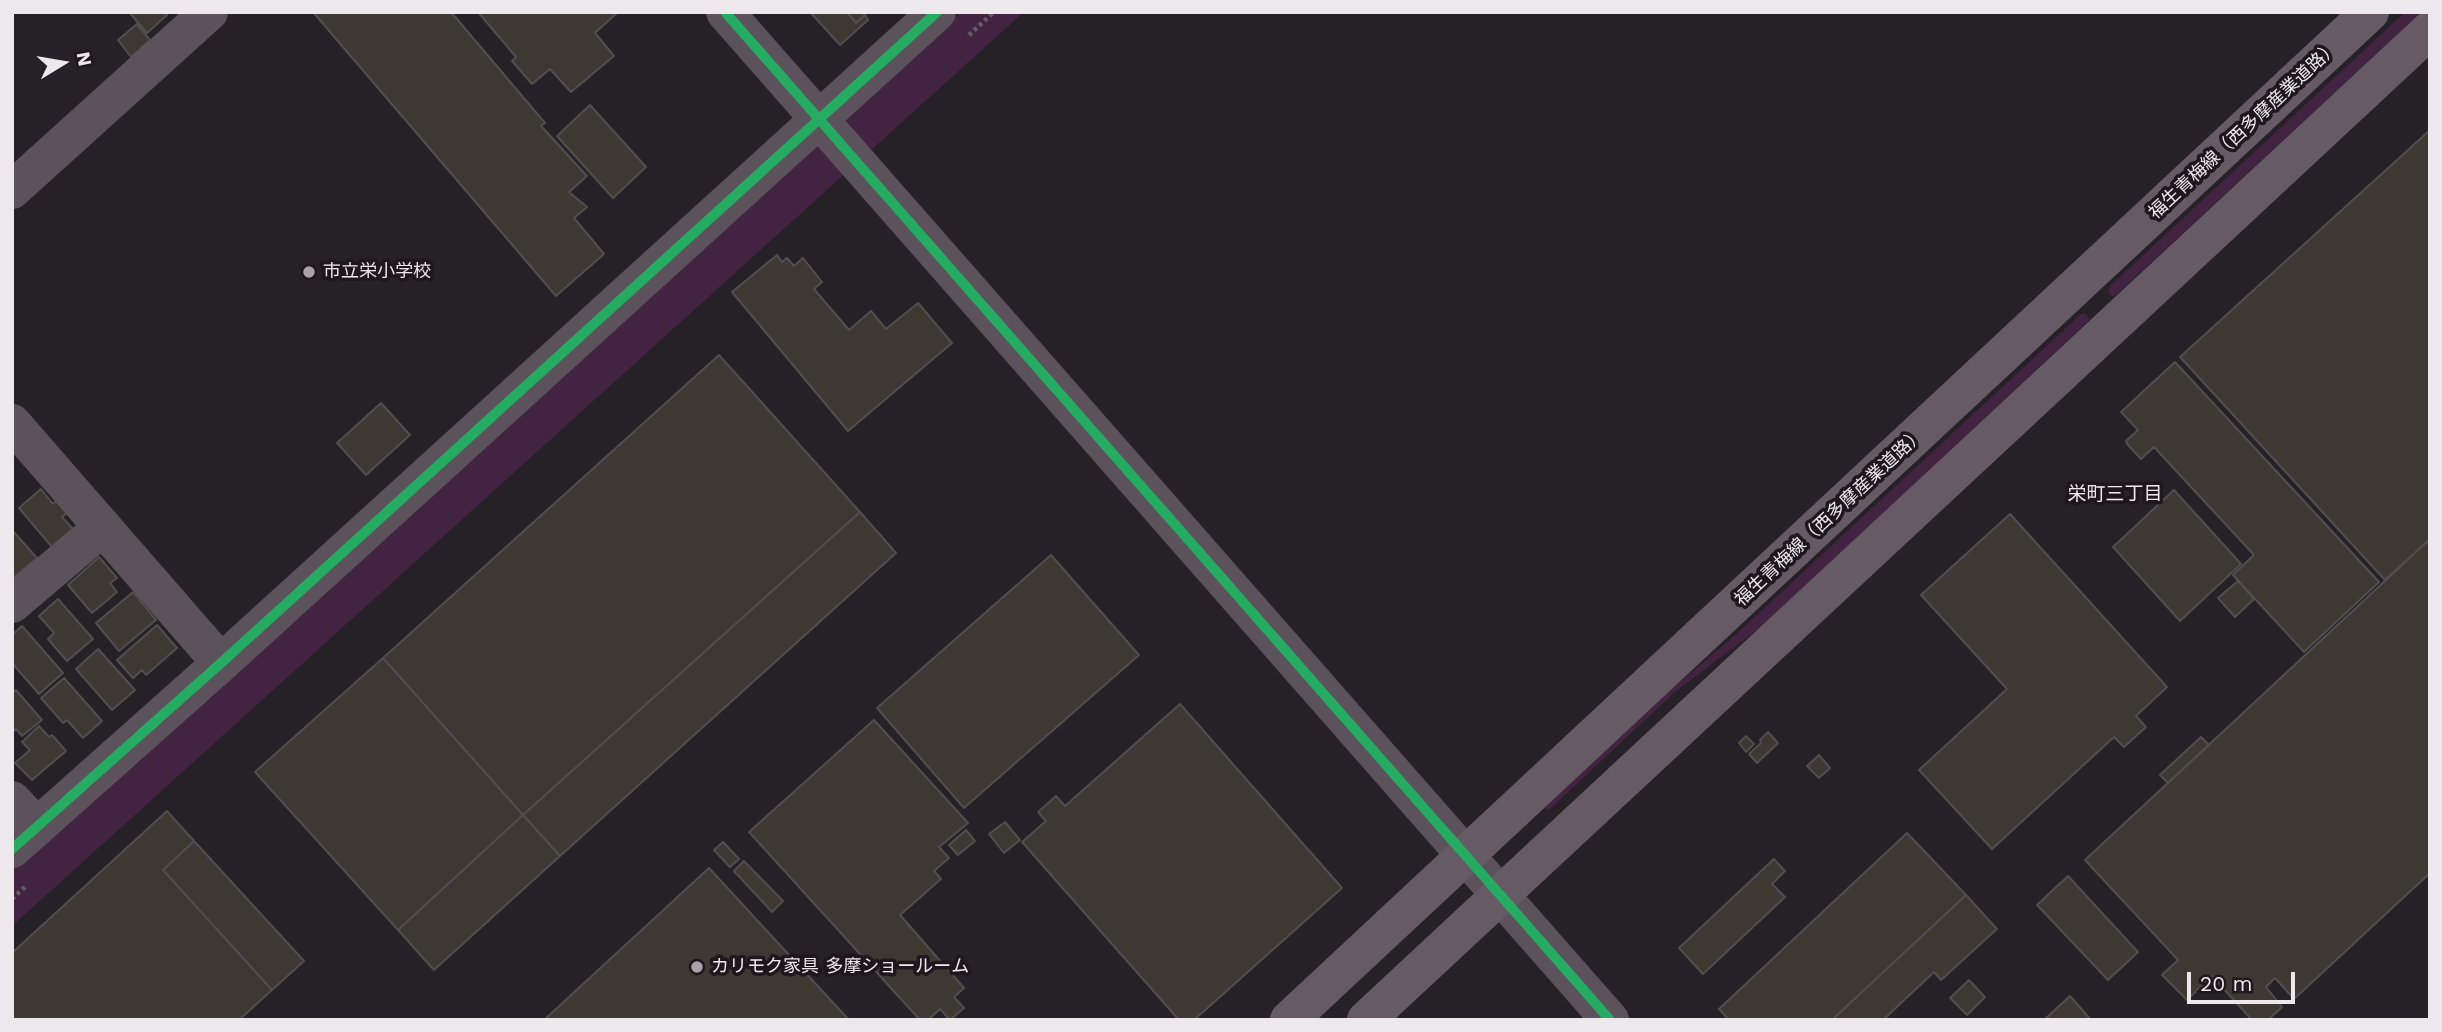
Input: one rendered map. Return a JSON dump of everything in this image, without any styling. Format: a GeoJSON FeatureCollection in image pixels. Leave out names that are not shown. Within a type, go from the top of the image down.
{"type":"FeatureCollection","features":[{"type":"Feature","properties":{"kind":"main road","name":"福生青梅線（西多摩産業道路）"},"geometry":{"type":"LineString","coordinates":[[1289,1020],[2370,12]]}},
{"type":"Feature","properties":{"kind":"main road"},"geometry":{"type":"LineString","coordinates":[[1366,1020],[2430,30]]}},
{"type":"Feature","properties":{"kind":"street"},"geometry":{"type":"LineString","coordinates":[[12,190],[209,12]]}},
{"type":"Feature","properties":{"kind":"street"},"geometry":{"type":"LineString","coordinates":[[725,12],[1610,1020]]}},
{"type":"Feature","properties":{"kind":"street"},"geometry":{"type":"LineString","coordinates":[[20,825],[221,663],[937,12]]}},
{"type":"Feature","properties":{"kind":"street"},"geometry":{"type":"LineString","coordinates":[[12,423],[221,663]]}},
{"type":"Feature","properties":{"kind":"street"},"geometry":{"type":"LineString","coordinates":[[12,604],[103,527]]}},
{"type":"Feature","properties":{"kind":"shaded area"},"geometry":{"type":"Polygon","coordinates":[[[961,12],[1024,12],[12,926],[12,866],[961,12]]]}},
{"type":"Feature","properties":{"kind":"shaded area"},"geometry":{"type":"Polygon","coordinates":[[[2405,12],[2421,12],[2116,295],[2111,296],[2108,291],[2110,286],[2405,12]]]}},
{"type":"Feature","properties":{"kind":"shaded area"},"geometry":{"type":"Polygon","coordinates":[[[2086,313],[2089,320],[2087,322],[1761,627],[1676,691],[1549,810],[1545,807],[1673,688],[1732,638],[2081,314],[2086,313]]]}},
{"type":"Feature","properties":{"kind":"building"},"geometry":{"type":"Polygon","coordinates":[[[129,12],[165,12],[167,15],[147,33],[129,12]]]}},
{"type":"Feature","properties":{"kind":"building"},"geometry":{"type":"Polygon","coordinates":[[[313,12],[451,12],[545,123],[541,126],[587,176],[569,192],[587,207],[574,218],[604,254],[556,296],[313,12]]]}},
{"type":"Feature","properties":{"kind":"building"},"geometry":{"type":"Polygon","coordinates":[[[478,12],[618,12],[595,33],[614,56],[571,92],[550,69],[532,84],[512,61],[516,57],[478,12]]]}},
{"type":"Feature","properties":{"kind":"building"},"geometry":{"type":"Polygon","coordinates":[[[810,12],[847,12],[856,23],[865,15],[868,20],[840,45],[810,12]]]}},
{"type":"Feature","properties":{"kind":"building"},"geometry":{"type":"Polygon","coordinates":[[[847,12],[868,12],[856,23],[847,12]]]}},
{"type":"Feature","properties":{"kind":"building"},"geometry":{"type":"Polygon","coordinates":[[[137,24],[150,40],[131,57],[118,40],[137,24]]]}},
{"type":"Feature","properties":{"kind":"building"},"geometry":{"type":"Polygon","coordinates":[[[590,105],[646,167],[613,198],[557,136],[590,105]]]}},
{"type":"Feature","properties":{"kind":"building"},"geometry":{"type":"Polygon","coordinates":[[[2430,130],[2430,539],[2385,580],[2180,357],[2430,130]]]}},
{"type":"Feature","properties":{"kind":"building"},"geometry":{"type":"Polygon","coordinates":[[[777,255],[782,262],[787,258],[794,266],[803,258],[822,282],[814,289],[849,330],[871,311],[886,329],[918,303],[952,343],[848,431],[732,292],[777,255]]]}},
{"type":"Feature","properties":{"kind":"building"},"geometry":{"type":"Polygon","coordinates":[[[719,355],[860,512],[523,815],[383,658],[719,355]]]}},
{"type":"Feature","properties":{"kind":"building"},"geometry":{"type":"Polygon","coordinates":[[[2175,362],[2379,582],[2304,652],[2233,575],[2254,555],[2154,447],[2141,459],[2127,444],[2126,441],[2138,430],[2121,412],[2175,362]]]}},
{"type":"Feature","properties":{"kind":"building"},"geometry":{"type":"Polygon","coordinates":[[[381,403],[410,435],[366,475],[337,443],[381,403]]]}},
{"type":"Feature","properties":{"kind":"building"},"geometry":{"type":"Polygon","coordinates":[[[41,489],[53,504],[57,500],[68,512],[62,517],[73,529],[52,547],[19,508],[41,489]]]}},
{"type":"Feature","properties":{"kind":"building"},"geometry":{"type":"Polygon","coordinates":[[[2174,490],[2241,564],[2180,621],[2113,547],[2174,490]]]}},
{"type":"Feature","properties":{"kind":"building"},"geometry":{"type":"Polygon","coordinates":[[[860,512],[896,553],[560,856],[523,815],[860,512]]]}},
{"type":"Feature","properties":{"kind":"building"},"geometry":{"type":"Polygon","coordinates":[[[2010,514],[2167,687],[2136,716],[2146,727],[2124,747],[2114,737],[1992,849],[1919,770],[2007,689],[1921,595],[2010,514]]]}},
{"type":"Feature","properties":{"kind":"building"},"geometry":{"type":"Polygon","coordinates":[[[12,530],[37,558],[12,579],[12,530]]]}},
{"type":"Feature","properties":{"kind":"building"},"geometry":{"type":"Polygon","coordinates":[[[2430,539],[2430,873],[2294,999],[2275,978],[2266,987],[2282,1007],[2268,1020],[2252,1020],[2212,976],[2187,1000],[2162,975],[2178,960],[2085,860],[2430,539]]]}},
{"type":"Feature","properties":{"kind":"building"},"geometry":{"type":"Polygon","coordinates":[[[1051,555],[1139,655],[964,808],[877,708],[1051,555]]]}},
{"type":"Feature","properties":{"kind":"building"},"geometry":{"type":"Polygon","coordinates":[[[99,557],[117,578],[110,583],[117,592],[92,613],[68,585],[99,557]]]}},
{"type":"Feature","properties":{"kind":"building"},"geometry":{"type":"Polygon","coordinates":[[[2238,581],[2254,599],[2235,617],[2218,598],[2238,581]]]}},
{"type":"Feature","properties":{"kind":"building"},"geometry":{"type":"Polygon","coordinates":[[[133,592],[156,620],[119,651],[96,623],[133,592]]]}},
{"type":"Feature","properties":{"kind":"building"},"geometry":{"type":"Polygon","coordinates":[[[58,599],[93,639],[67,661],[48,639],[54,633],[39,616],[58,599]]]}},
{"type":"Feature","properties":{"kind":"building"},"geometry":{"type":"Polygon","coordinates":[[[157,625],[177,648],[146,675],[142,670],[133,678],[117,660],[157,625]]]}},
{"type":"Feature","properties":{"kind":"building"},"geometry":{"type":"Polygon","coordinates":[[[22,626],[63,673],[39,694],[12,663],[12,635],[22,626]]]}},
{"type":"Feature","properties":{"kind":"building"},"geometry":{"type":"Polygon","coordinates":[[[98,649],[135,690],[112,710],[76,669],[98,649]]]}},
{"type":"Feature","properties":{"kind":"building"},"geometry":{"type":"Polygon","coordinates":[[[383,658],[523,815],[398,930],[255,772],[383,658]]]}},
{"type":"Feature","properties":{"kind":"building"},"geometry":{"type":"Polygon","coordinates":[[[64,678],[102,721],[83,738],[67,720],[63,723],[41,698],[64,678]]]}},
{"type":"Feature","properties":{"kind":"building"},"geometry":{"type":"Polygon","coordinates":[[[16,690],[42,720],[22,736],[16,729],[12,733],[12,693],[16,690]]]}},
{"type":"Feature","properties":{"kind":"building"},"geometry":{"type":"Polygon","coordinates":[[[1180,704],[1342,888],[1194,1020],[1179,1020],[1022,842],[1046,821],[1038,812],[1056,796],[1065,806],[1180,704]]]}},
{"type":"Feature","properties":{"kind":"building"},"geometry":{"type":"Polygon","coordinates":[[[874,720],[968,823],[939,847],[949,858],[934,871],[941,879],[900,915],[964,988],[954,997],[964,1008],[950,1020],[940,1009],[928,1020],[920,1020],[749,832],[874,720]]]}},
{"type":"Feature","properties":{"kind":"building"},"geometry":{"type":"Polygon","coordinates":[[[39,726],[49,737],[52,735],[66,751],[32,780],[15,763],[30,750],[22,742],[39,726]]]}},
{"type":"Feature","properties":{"kind":"building"},"geometry":{"type":"Polygon","coordinates":[[[1768,732],[1778,743],[1757,763],[1749,754],[1768,732]]]}},
{"type":"Feature","properties":{"kind":"building"},"geometry":{"type":"Polygon","coordinates":[[[1746,736],[1754,744],[1746,752],[1739,743],[1746,736]]]}},
{"type":"Feature","properties":{"kind":"building"},"geometry":{"type":"Polygon","coordinates":[[[2201,737],[2209,745],[2168,783],[2160,775],[2201,737]]]}},
{"type":"Feature","properties":{"kind":"building"},"geometry":{"type":"Polygon","coordinates":[[[1819,755],[1830,768],[1819,778],[1807,766],[1819,755]]]}},
{"type":"Feature","properties":{"kind":"building"},"geometry":{"type":"Polygon","coordinates":[[[167,811],[194,841],[163,870],[272,990],[239,1020],[12,1020],[12,953],[167,811]]]}},
{"type":"Feature","properties":{"kind":"building"},"geometry":{"type":"Polygon","coordinates":[[[523,815],[560,856],[434,970],[398,930],[523,815]]]}},
{"type":"Feature","properties":{"kind":"building"},"geometry":{"type":"Polygon","coordinates":[[[1005,822],[1020,840],[1004,853],[989,834],[1005,822]]]}},
{"type":"Feature","properties":{"kind":"building"},"geometry":{"type":"Polygon","coordinates":[[[966,830],[975,841],[958,855],[949,845],[966,830]]]}},
{"type":"Feature","properties":{"kind":"building"},"geometry":{"type":"Polygon","coordinates":[[[1907,833],[1966,895],[1832,1020],[1729,1020],[1719,1009],[1907,833]]]}},
{"type":"Feature","properties":{"kind":"building"},"geometry":{"type":"Polygon","coordinates":[[[194,841],[304,961],[272,990],[163,870],[194,841]]]}},
{"type":"Feature","properties":{"kind":"building"},"geometry":{"type":"Polygon","coordinates":[[[723,842],[739,859],[730,867],[714,850],[723,842]]]}},
{"type":"Feature","properties":{"kind":"building"},"geometry":{"type":"Polygon","coordinates":[[[1774,859],[1785,871],[1772,884],[1785,897],[1703,974],[1679,948],[1774,859]]]}},
{"type":"Feature","properties":{"kind":"building"},"geometry":{"type":"Polygon","coordinates":[[[744,861],[783,901],[772,912],[734,871],[744,861]]]}},
{"type":"Feature","properties":{"kind":"building","name":"カリモク家具 多摩ショールーム"},"geometry":{"type":"Polygon","coordinates":[[[709,868],[849,1020],[544,1020],[709,868]]]}},
{"type":"Feature","properties":{"kind":"building"},"geometry":{"type":"Polygon","coordinates":[[[2068,876],[2138,952],[2108,980],[2037,905],[2068,876]]]}},
{"type":"Feature","properties":{"kind":"building"},"geometry":{"type":"Polygon","coordinates":[[[1966,895],[1997,929],[1941,980],[1934,972],[1883,1020],[1832,1020],[1966,895]]]}},
{"type":"Feature","properties":{"kind":"building"},"geometry":{"type":"Polygon","coordinates":[[[1969,980],[1985,997],[1967,1015],[1950,998],[1969,980]]]}},
{"type":"Feature","properties":{"kind":"building"},"geometry":{"type":"Polygon","coordinates":[[[2070,996],[2091,1020],[2044,1020],[2070,996]]]}},
{"type":"Feature","properties":{"kind":"cycle path"},"geometry":{"type":"LineString","coordinates":[[725,12],[1610,1020]]}},
{"type":"Feature","properties":{"kind":"cycle path"},"geometry":{"type":"LineString","coordinates":[[12,849],[221,663],[937,12]]}},
{"type":"Feature","properties":{"kind":"place","name":"市立栄小学校"},"geometry":{"type":"Point","coordinates":[309,272]}},
{"type":"Feature","properties":{"kind":"place","name":"カリモク家具 多摩ショールーム"},"geometry":{"type":"Point","coordinates":[697,967]}},
{"type":"Feature","properties":{"kind":"district","name":"栄町三丁目"},"geometry":{"type":"Point","coordinates":[2115,494]}}]}
